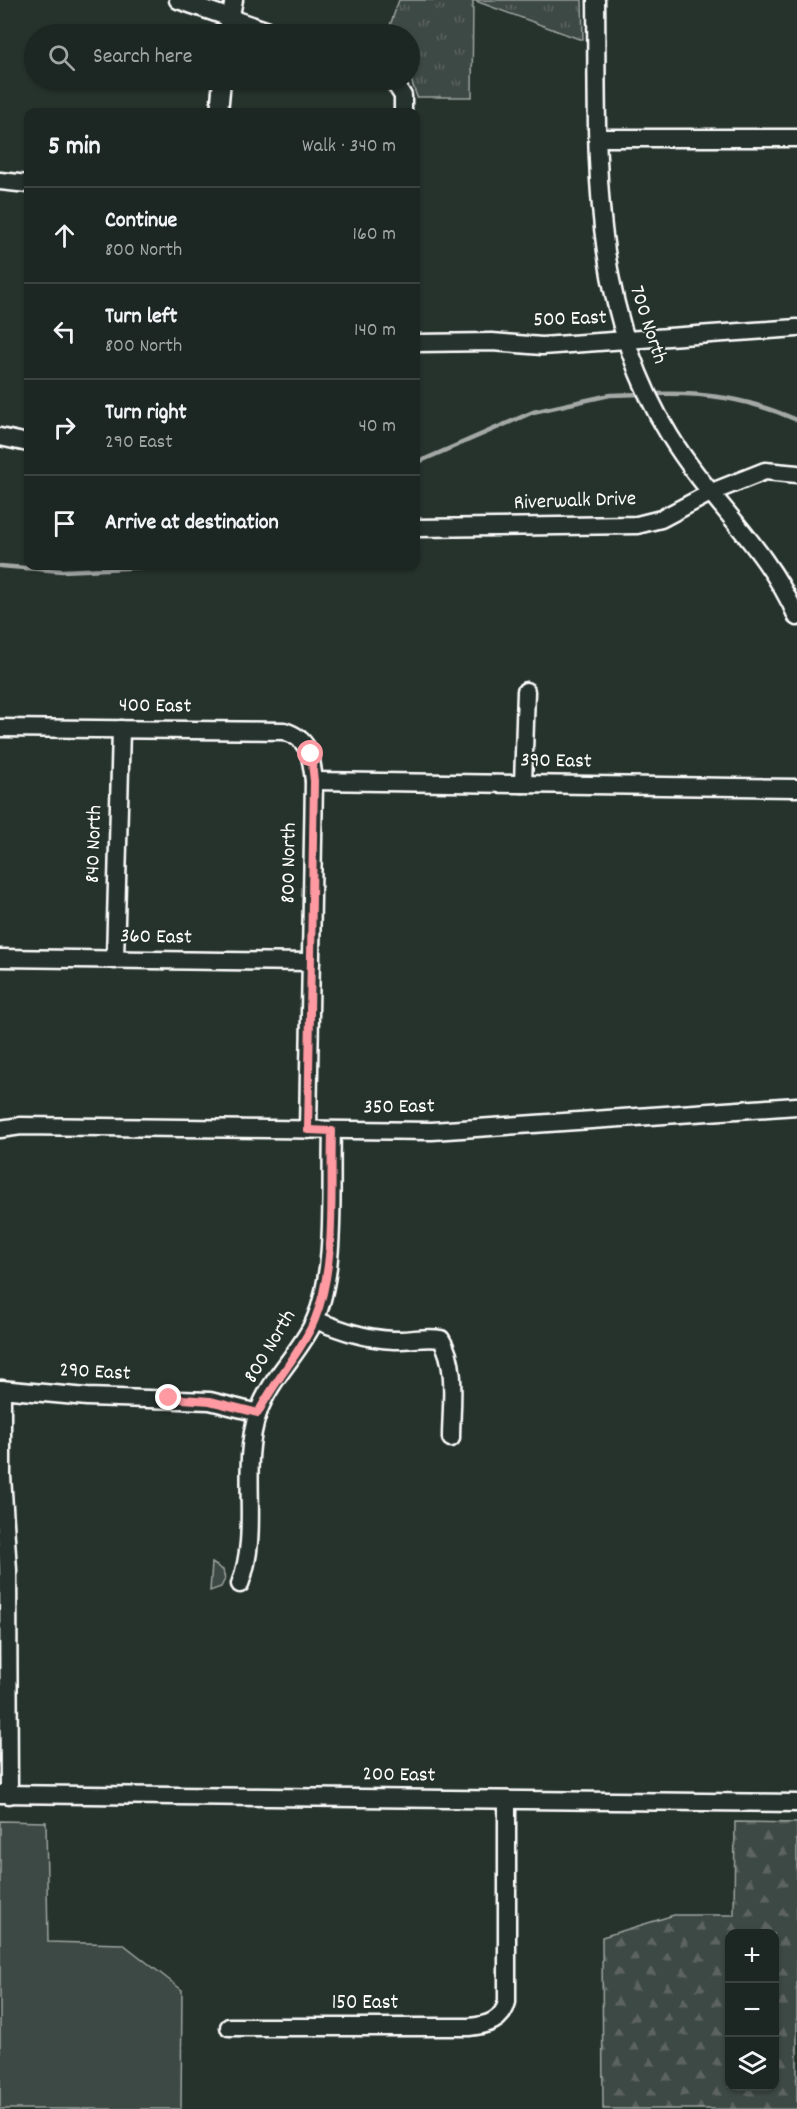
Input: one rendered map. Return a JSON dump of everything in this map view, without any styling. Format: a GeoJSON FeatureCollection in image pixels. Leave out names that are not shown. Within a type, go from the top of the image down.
{"type":"FeatureCollection","features":[{"type":"Feature","properties":{"kind":"street"},"geometry":{"type":"LineString","coordinates":[[178,0],[249,24]]}},
{"type":"Feature","properties":{"kind":"street"},"geometry":{"type":"LineString","coordinates":[[229,24],[234,0]]}},
{"type":"Feature","properties":{"kind":"street","name":"700 North"},"geometry":{"type":"LineString","coordinates":[[596,0],[599,193],[610,288],[626,340],[643,383],[670,436],[753,542],[787,594],[797,617]]}},
{"type":"Feature","properties":{"kind":"street"},"geometry":{"type":"LineString","coordinates":[[219,108],[221,90]]}},
{"type":"Feature","properties":{"kind":"street"},"geometry":{"type":"LineString","coordinates":[[400,90],[403,96],[403,108]]}},
{"type":"Feature","properties":{"kind":"street"},"geometry":{"type":"LineString","coordinates":[[598,138],[797,138]]}},
{"type":"Feature","properties":{"kind":"street"},"geometry":{"type":"LineString","coordinates":[[0,181],[24,184]]}},
{"type":"Feature","properties":{"kind":"street","name":"500 East"},"geometry":{"type":"LineString","coordinates":[[420,343],[492,342],[542,346],[797,327]]}},
{"type":"Feature","properties":{"kind":"street"},"geometry":{"type":"LineString","coordinates":[[0,437],[24,442]]}},
{"type":"Feature","properties":{"kind":"street","name":"Riverwalk Drive"},"geometry":{"type":"LineString","coordinates":[[420,528],[637,525],[660,519],[712,492],[765,471],[797,474]]}},
{"type":"Feature","properties":{"kind":"street"},"geometry":{"type":"LineString","coordinates":[[523,784],[526,691]]}},
{"type":"Feature","properties":{"kind":"street","name":"400 East"},"geometry":{"type":"LineString","coordinates":[[0,728],[284,731],[306,742]]}},
{"type":"Feature","properties":{"kind":"street","name":"840 North"},"geometry":{"type":"LineString","coordinates":[[115,960],[121,729]]}},
{"type":"Feature","properties":{"kind":"street","name":"800 North"},"geometry":{"type":"LineString","coordinates":[[306,742],[311,754],[314,781],[308,1130]]}},
{"type":"Feature","properties":{"kind":"street","name":"390 East"},"geometry":{"type":"LineString","coordinates":[[314,781],[797,788]]}},
{"type":"Feature","properties":{"kind":"street","name":"360 East"},"geometry":{"type":"LineString","coordinates":[[0,958],[311,962]]}},
{"type":"Feature","properties":{"kind":"street","name":"350 East"},"geometry":{"type":"LineString","coordinates":[[0,1129],[21,1126],[432,1131],[797,1106]]}},
{"type":"Feature","properties":{"kind":"street","name":"800 North"},"geometry":{"type":"LineString","coordinates":[[240,1584],[249,1561],[251,1449],[258,1413],[269,1391],[315,1320],[324,1292],[328,1263],[332,1131]]}},
{"type":"Feature","properties":{"kind":"street"},"geometry":{"type":"LineString","coordinates":[[315,1320],[359,1336],[379,1339],[429,1337],[441,1339],[449,1351],[451,1370],[451,1438]]}},
{"type":"Feature","properties":{"kind":"street"},"geometry":{"type":"LineString","coordinates":[[1,1389],[2,1476],[8,1570],[5,1794]]}},
{"type":"Feature","properties":{"kind":"street","name":"290 East"},"geometry":{"type":"LineString","coordinates":[[1,1389],[87,1397],[210,1401],[258,1413]]}},
{"type":"Feature","properties":{"kind":"street","name":"200 East"},"geometry":{"type":"LineString","coordinates":[[5,1794],[797,1803]]}},
{"type":"Feature","properties":{"kind":"street","name":"150 East"},"geometry":{"type":"LineString","coordinates":[[229,2027],[470,2027],[484,2025],[500,2017],[507,2002],[507,1800]]}},
{"type":"Feature","properties":{"kind":"green space"},"geometry":{"type":"Polygon","coordinates":[[[399,0],[473,0],[472,97],[417,97],[415,90],[420,90],[420,24],[391,24],[399,0]]]}},
{"type":"Feature","properties":{"kind":"green space"},"geometry":{"type":"Polygon","coordinates":[[[473,0],[582,0],[583,39],[579,39],[473,0]]]}},
{"type":"Feature","properties":{"kind":"green space"},"geometry":{"type":"Polygon","coordinates":[[[212,1563],[223,1570],[225,1579],[221,1587],[210,1591],[212,1563]]]}},
{"type":"Feature","properties":{"kind":"green space"},"geometry":{"type":"Polygon","coordinates":[[[0,1821],[46,1822],[48,1942],[123,1944],[182,1990],[181,2109],[0,2109],[0,1821]]]}},
{"type":"Feature","properties":{"kind":"green space"},"geometry":{"type":"Polygon","coordinates":[[[735,1822],[797,1823],[797,2109],[603,2109],[602,1937],[674,1915],[734,1915],[735,1822]]]}},
{"type":"Feature","properties":{"kind":"waterway"},"geometry":{"type":"LineString","coordinates":[[420,461],[533,412],[610,395],[643,394]]}},
{"type":"Feature","properties":{"kind":"waterway"},"geometry":{"type":"LineString","coordinates":[[651,394],[690,394],[726,398],[761,406],[797,420]]}},
{"type":"Feature","properties":{"kind":"waterway"},"geometry":{"type":"LineString","coordinates":[[0,566],[24,568]]}},
{"type":"Feature","properties":{"kind":"waterway"},"geometry":{"type":"LineString","coordinates":[[50,570],[84,570]]}},
{"type":"Feature","properties":{"kind":"route"},"geometry":{"type":"LineString","coordinates":[[169,1398],[210,1401],[258,1413],[269,1391],[315,1320],[324,1292],[328,1263],[332,1131],[308,1130],[314,781],[311,754]]}}]}
